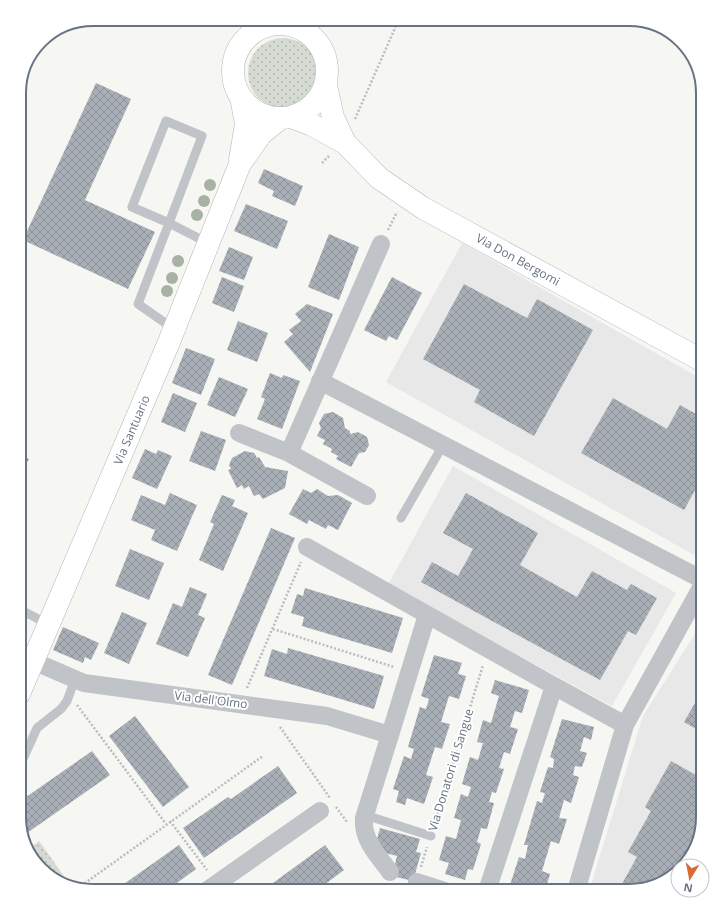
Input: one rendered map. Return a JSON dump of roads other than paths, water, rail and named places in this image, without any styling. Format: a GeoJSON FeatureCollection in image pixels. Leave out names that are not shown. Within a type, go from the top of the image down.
{"type":"FeatureCollection","features":[{"type":"Feature","properties":{"kind":"street"},"geometry":{"type":"LineString","coordinates":[[267,26],[259,29],[246,39],[237,52],[234,72],[235,83],[241,98],[252,109],[266,116],[286,118],[306,111],[318,100],[326,86],[328,68],[313,28],[292,26]]}},
{"type":"Feature","properties":{"kind":"street","name":"Via Don Bergomi"},"geometry":{"type":"LineString","coordinates":[[326,86],[333,117],[345,143]]}},
{"type":"Feature","properties":{"kind":"street","name":"Via Santuario"},"geometry":{"type":"LineString","coordinates":[[240,164],[246,124],[241,98]]}},
{"type":"Feature","properties":{"kind":"street","name":"Via Santuario"},"geometry":{"type":"LineString","coordinates":[[26,678],[174,329],[240,164],[261,134],[286,118]]}},
{"type":"Feature","properties":{"kind":"street","name":"Via Don Bergomi"},"geometry":{"type":"LineString","coordinates":[[286,118],[312,126],[345,143],[379,178],[423,208],[696,358]]}},
{"type":"Feature","properties":{"kind":"street"},"geometry":{"type":"LineString","coordinates":[[289,453],[381,244]]}},
{"type":"Feature","properties":{"kind":"street"},"geometry":{"type":"LineString","coordinates":[[320,381],[696,576]]}},
{"type":"Feature","properties":{"kind":"street"},"geometry":{"type":"LineString","coordinates":[[239,433],[289,453],[367,496]]}},
{"type":"Feature","properties":{"kind":"street"},"geometry":{"type":"LineString","coordinates":[[307,547],[625,725]]}},
{"type":"Feature","properties":{"kind":"street"},"geometry":{"type":"LineString","coordinates":[[578,884],[625,725],[696,597]]}},
{"type":"Feature","properties":{"kind":"street"},"geometry":{"type":"LineString","coordinates":[[390,872],[366,839],[363,828],[365,815],[427,615]]}},
{"type":"Feature","properties":{"kind":"street","name":"Via dell'Olmo"},"geometry":{"type":"LineString","coordinates":[[33,662],[84,683],[141,692],[327,716],[390,735]]}},
{"type":"Feature","properties":{"kind":"street"},"geometry":{"type":"LineString","coordinates":[[489,884],[554,686]]}},
{"type":"Feature","properties":{"kind":"street"},"geometry":{"type":"LineString","coordinates":[[216,884],[320,811]]}},
{"type":"Feature","properties":{"kind":"street"},"geometry":{"type":"LineString","coordinates":[[416,882],[422,884]]}},
{"type":"Feature","properties":{"kind":"lane"},"geometry":{"type":"LineString","coordinates":[[174,329],[138,304],[169,223],[202,136],[166,121],[132,207],[169,223],[208,242]]}},
{"type":"Feature","properties":{"kind":"lane"},"geometry":{"type":"LineString","coordinates":[[401,518],[443,445]]}},
{"type":"Feature","properties":{"kind":"lane"},"geometry":{"type":"LineString","coordinates":[[26,612],[50,624]]}},
{"type":"Feature","properties":{"kind":"lane"},"geometry":{"type":"LineString","coordinates":[[26,752],[37,728],[61,709],[67,701],[75,679]]}},
{"type":"Feature","properties":{"kind":"lane"},"geometry":{"type":"LineString","coordinates":[[365,815],[431,836]]}}]}
